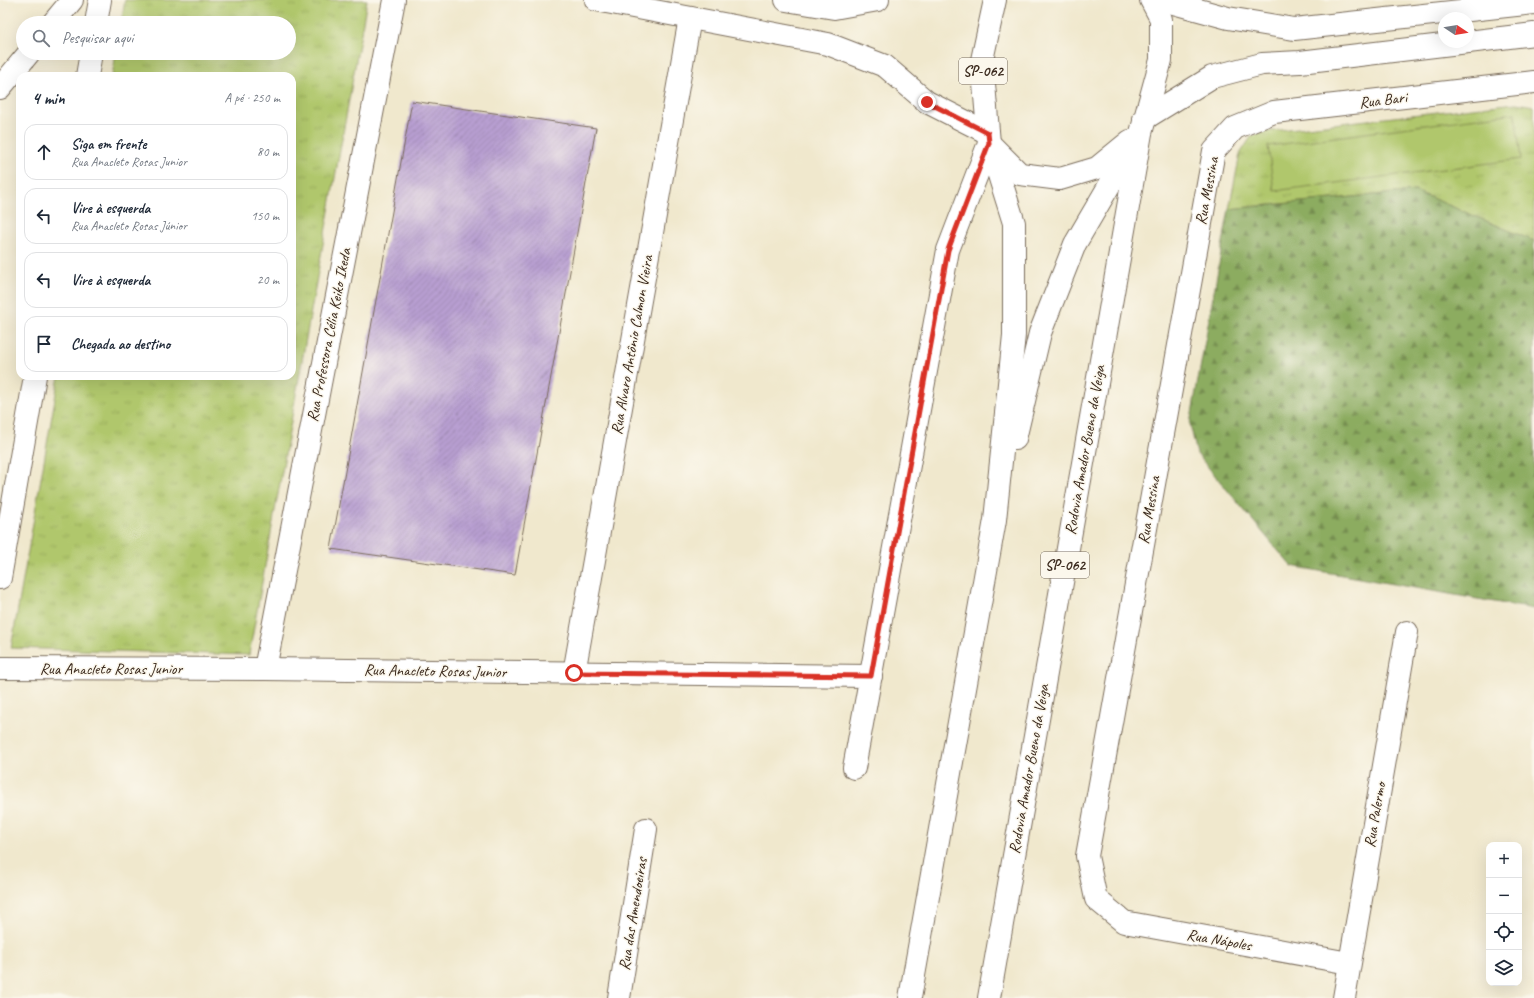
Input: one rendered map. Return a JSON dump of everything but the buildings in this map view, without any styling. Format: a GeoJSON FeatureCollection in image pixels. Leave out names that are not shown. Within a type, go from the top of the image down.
{"type":"FeatureCollection","features":[{"type":"Feature","properties":{"kind":"street"},"geometry":{"type":"LineString","coordinates":[[59,16],[72,0]]}},
{"type":"Feature","properties":{"kind":"street"},"geometry":{"type":"LineString","coordinates":[[97,16],[100,0]]}},
{"type":"Feature","properties":{"kind":"street","name":"Rua Professora Célia Keiko Ikeda"},"geometry":{"type":"LineString","coordinates":[[265,669],[394,0]]}},
{"type":"Feature","properties":{"kind":"street"},"geometry":{"type":"LineString","coordinates":[[596,0],[828,44],[885,66],[927,102],[988,138],[1020,174],[1060,179],[1097,168],[1142,126],[1212,77],[1262,64],[1300,62],[1438,46]]}},
{"type":"Feature","properties":{"kind":"street"},"geometry":{"type":"LineString","coordinates":[[786,0],[834,8],[878,0]]}},
{"type":"Feature","properties":{"kind":"street","name":"SP-062"},"geometry":{"type":"LineString","coordinates":[[995,0],[982,60],[988,138],[1014,223],[1014,335],[995,520]]}},
{"type":"Feature","properties":{"kind":"street","name":"Rodovia Amador Bueno da Veiga"},"geometry":{"type":"LineString","coordinates":[[989,998],[1142,126],[1161,60],[1161,19],[1151,0]]}},
{"type":"Feature","properties":{"kind":"street"},"geometry":{"type":"LineString","coordinates":[[1162,0],[1228,18],[1294,29],[1534,3]]}},
{"type":"Feature","properties":{"kind":"street","name":"Rua Alvaro Antônio Calmon Vieira"},"geometry":{"type":"LineString","coordinates":[[574,673],[690,18]]}},
{"type":"Feature","properties":{"kind":"street"},"geometry":{"type":"LineString","coordinates":[[1474,41],[1534,34]]}},
{"type":"Feature","properties":{"kind":"street"},"geometry":{"type":"LineString","coordinates":[[0,88],[23,60]]}},
{"type":"Feature","properties":{"kind":"street"},"geometry":{"type":"LineString","coordinates":[[88,72],[90,60]]}},
{"type":"Feature","properties":{"kind":"street","name":"Rua Bari"},"geometry":{"type":"LineString","coordinates":[[1235,128],[1274,112],[1534,82]]}},
{"type":"Feature","properties":{"kind":"street","name":"SP-062"},"geometry":{"type":"LineString","coordinates":[[910,998],[995,520],[1040,333],[1075,244],[1142,126]]}},
{"type":"Feature","properties":{"kind":"street","name":"Rua Messina"},"geometry":{"type":"LineString","coordinates":[[1096,899],[1087,856],[1214,151],[1235,128]]}},
{"type":"Feature","properties":{"kind":"street"},"geometry":{"type":"LineString","coordinates":[[854,768],[948,250],[988,138]]}},
{"type":"Feature","properties":{"kind":"street"},"geometry":{"type":"LineString","coordinates":[[0,578],[34,380]]}},
{"type":"Feature","properties":{"kind":"street","name":"Rua Palermo"},"geometry":{"type":"LineString","coordinates":[[1344,998],[1407,632]]}},
{"type":"Feature","properties":{"kind":"street","name":"Rua Anacleto Rosas Junior"},"geometry":{"type":"LineString","coordinates":[[0,668],[265,669],[871,676]]}},
{"type":"Feature","properties":{"kind":"street","name":"Rua das Amendoeiras"},"geometry":{"type":"LineString","coordinates":[[619,998],[646,830]]}},
{"type":"Feature","properties":{"kind":"street","name":"Rua Nápoles"},"geometry":{"type":"LineString","coordinates":[[1096,899],[1124,922],[1349,963]]}},
{"type":"Feature","properties":{"kind":"green space"},"geometry":{"type":"Polygon","coordinates":[[[125,0],[367,0],[249,655],[11,648],[58,380],[296,380],[296,72],[113,72],[115,60],[296,60],[296,16],[122,16],[125,0]]]}},
{"type":"Feature","properties":{"kind":"green space"},"geometry":{"type":"Polygon","coordinates":[[[1516,103],[1534,106],[1534,241],[1415,191],[1229,209],[1240,154],[1251,137],[1263,132],[1516,103]]]}},
{"type":"Feature","properties":{"kind":"green space"},"geometry":{"type":"Polygon","coordinates":[[[1515,113],[1521,159],[1274,191],[1268,146],[1515,113]]]}},
{"type":"Feature","properties":{"kind":"green space"},"geometry":{"type":"Polygon","coordinates":[[[1415,191],[1534,241],[1534,609],[1291,566],[1197,454],[1190,424],[1229,209],[1415,191]]]}},
{"type":"Feature","properties":{"kind":"route"},"geometry":{"type":"LineString","coordinates":[[574,673],[871,676],[948,250],[989,143],[988,133],[927,102]]}}]}
